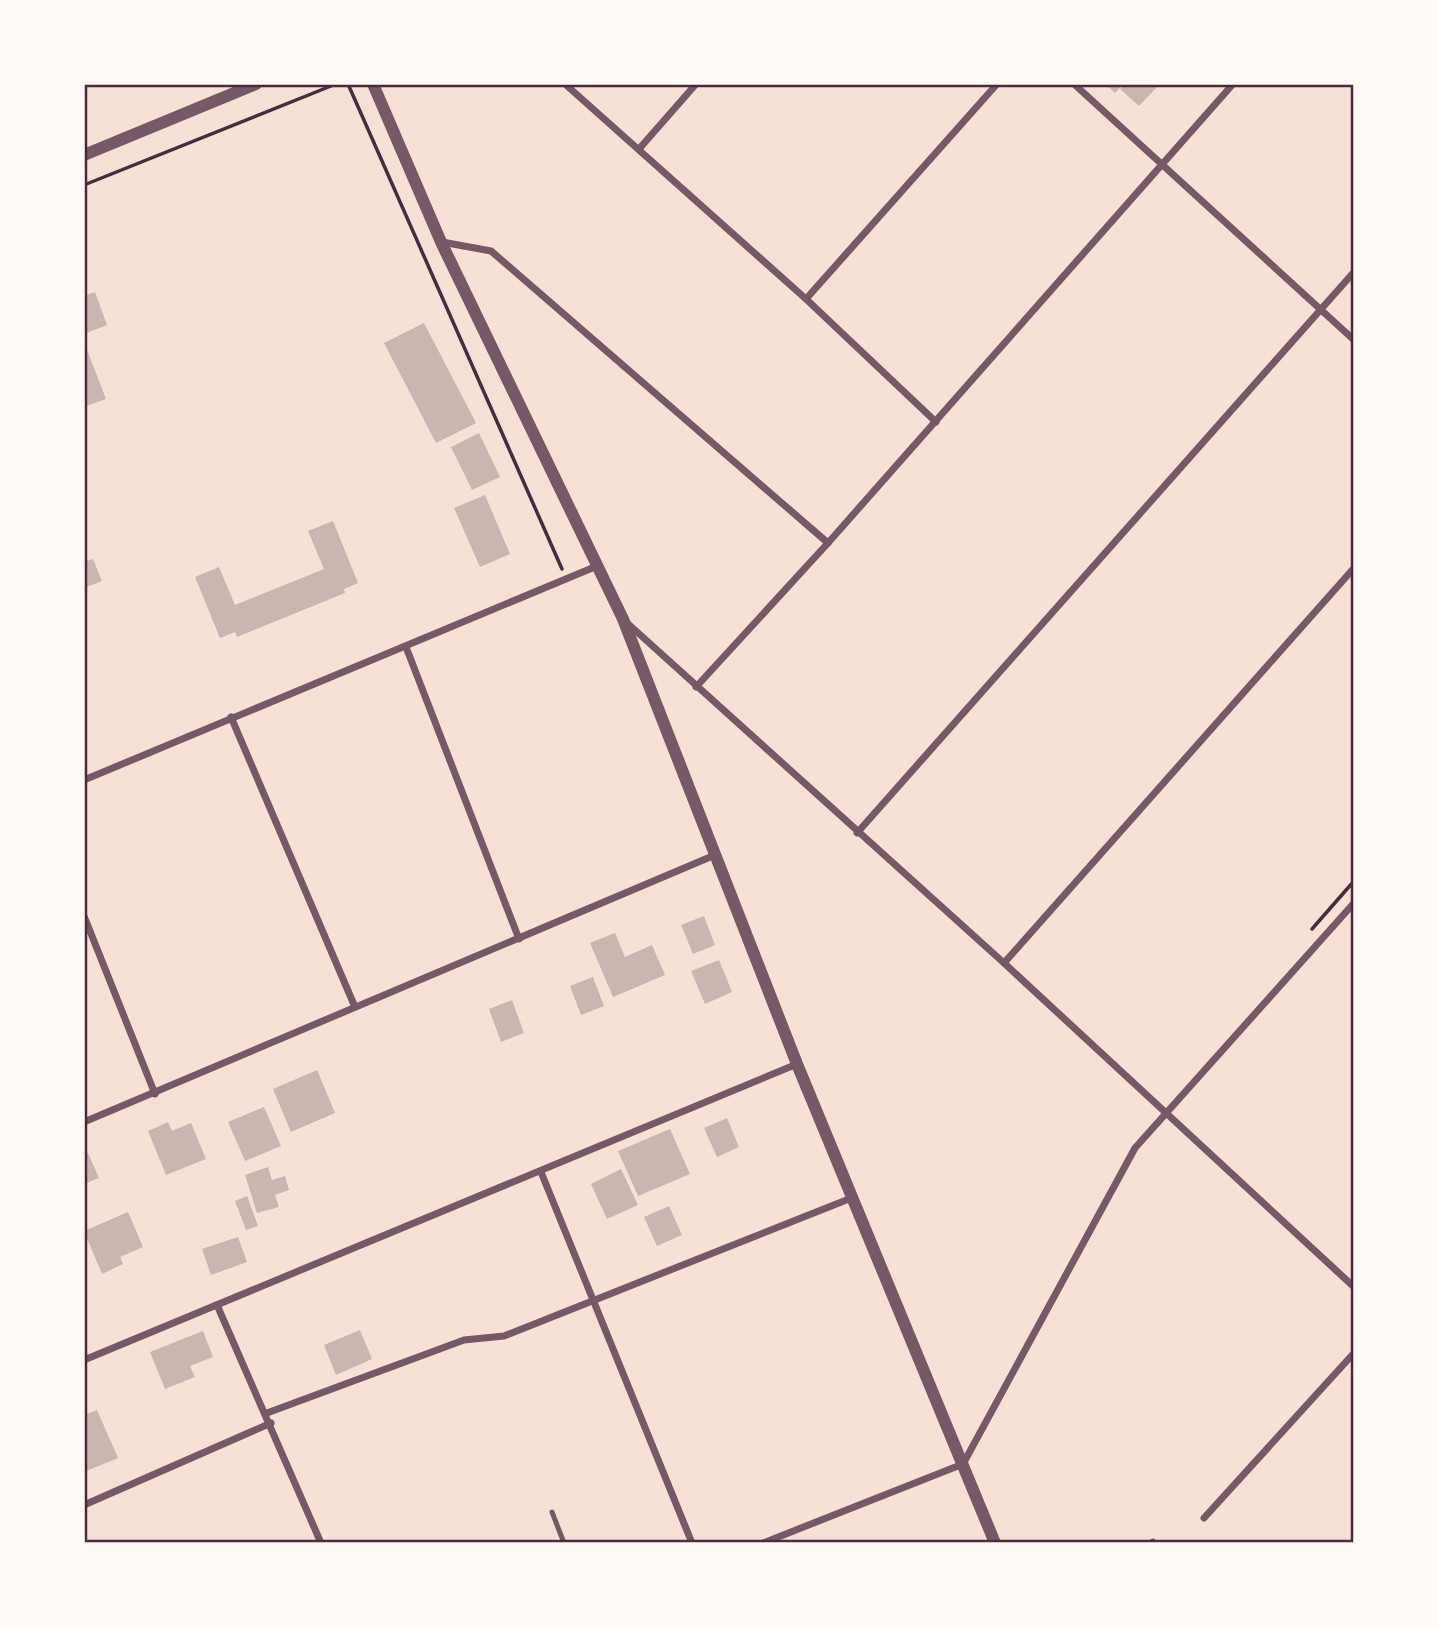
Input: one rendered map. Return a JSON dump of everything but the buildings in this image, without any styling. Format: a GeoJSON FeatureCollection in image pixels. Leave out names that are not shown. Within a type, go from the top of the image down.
{"type":"FeatureCollection","features":[{"type":"Feature","properties":{"kind":"street"},"geometry":{"type":"LineString","coordinates":[[84,155],[256,84]]}},
{"type":"Feature","properties":{"kind":"street"},"geometry":{"type":"LineString","coordinates":[[373,84],[441,242],[623,619],[797,1064],[995,1543]]}},
{"type":"Feature","properties":{"kind":"street"},"geometry":{"type":"LineString","coordinates":[[565,84],[806,299],[936,422]]}},
{"type":"Feature","properties":{"kind":"street"},"geometry":{"type":"LineString","coordinates":[[639,149],[696,84]]}},
{"type":"Feature","properties":{"kind":"street"},"geometry":{"type":"LineString","coordinates":[[806,299],[997,84]]}},
{"type":"Feature","properties":{"kind":"street"},"geometry":{"type":"LineString","coordinates":[[1074,84],[1354,340]]}},
{"type":"Feature","properties":{"kind":"street"},"geometry":{"type":"LineString","coordinates":[[696,687],[936,422],[1233,84]]}},
{"type":"Feature","properties":{"kind":"street"},"geometry":{"type":"LineString","coordinates":[[441,242],[491,251],[828,543]]}},
{"type":"Feature","properties":{"kind":"street"},"geometry":{"type":"LineString","coordinates":[[857,833],[1354,272]]}},
{"type":"Feature","properties":{"kind":"street"},"geometry":{"type":"LineString","coordinates":[[84,780],[597,566]]}},
{"type":"Feature","properties":{"kind":"street"},"geometry":{"type":"LineString","coordinates":[[1004,962],[1354,568]]}},
{"type":"Feature","properties":{"kind":"street"},"geometry":{"type":"LineString","coordinates":[[623,619],[857,833],[1004,962],[1354,1287]]}},
{"type":"Feature","properties":{"kind":"street"},"geometry":{"type":"LineString","coordinates":[[406,647],[519,939]]}},
{"type":"Feature","properties":{"kind":"street"},"geometry":{"type":"LineString","coordinates":[[232,717],[355,1007]]}},
{"type":"Feature","properties":{"kind":"street"},"geometry":{"type":"LineString","coordinates":[[84,1122],[715,855]]}},
{"type":"Feature","properties":{"kind":"street"},"geometry":{"type":"LineString","coordinates":[[763,1543],[963,1464],[1135,1148],[1354,903]]}},
{"type":"Feature","properties":{"kind":"street"},"geometry":{"type":"LineString","coordinates":[[84,915],[155,1094]]}},
{"type":"Feature","properties":{"kind":"street"},"geometry":{"type":"LineString","coordinates":[[84,1360],[797,1064]]}},
{"type":"Feature","properties":{"kind":"street"},"geometry":{"type":"LineString","coordinates":[[541,1172],[692,1543]]}},
{"type":"Feature","properties":{"kind":"street"},"geometry":{"type":"LineString","coordinates":[[267,1413],[464,1340],[496,1338],[854,1197]]}},
{"type":"Feature","properties":{"kind":"street"},"geometry":{"type":"LineString","coordinates":[[217,1305],[267,1413],[321,1543]]}},
{"type":"Feature","properties":{"kind":"street"},"geometry":{"type":"LineString","coordinates":[[1204,1518],[1354,1353]]}},
{"type":"Feature","properties":{"kind":"street"},"geometry":{"type":"LineString","coordinates":[[84,1505],[271,1423]]}},
{"type":"Feature","properties":{"kind":"lane"},"geometry":{"type":"LineString","coordinates":[[552,1512],[564,1543]]}},
{"type":"Feature","properties":{"kind":"path"},"geometry":{"type":"LineString","coordinates":[[84,185],[336,84]]}},
{"type":"Feature","properties":{"kind":"path"},"geometry":{"type":"LineString","coordinates":[[348,84],[566,579]]}}]}
